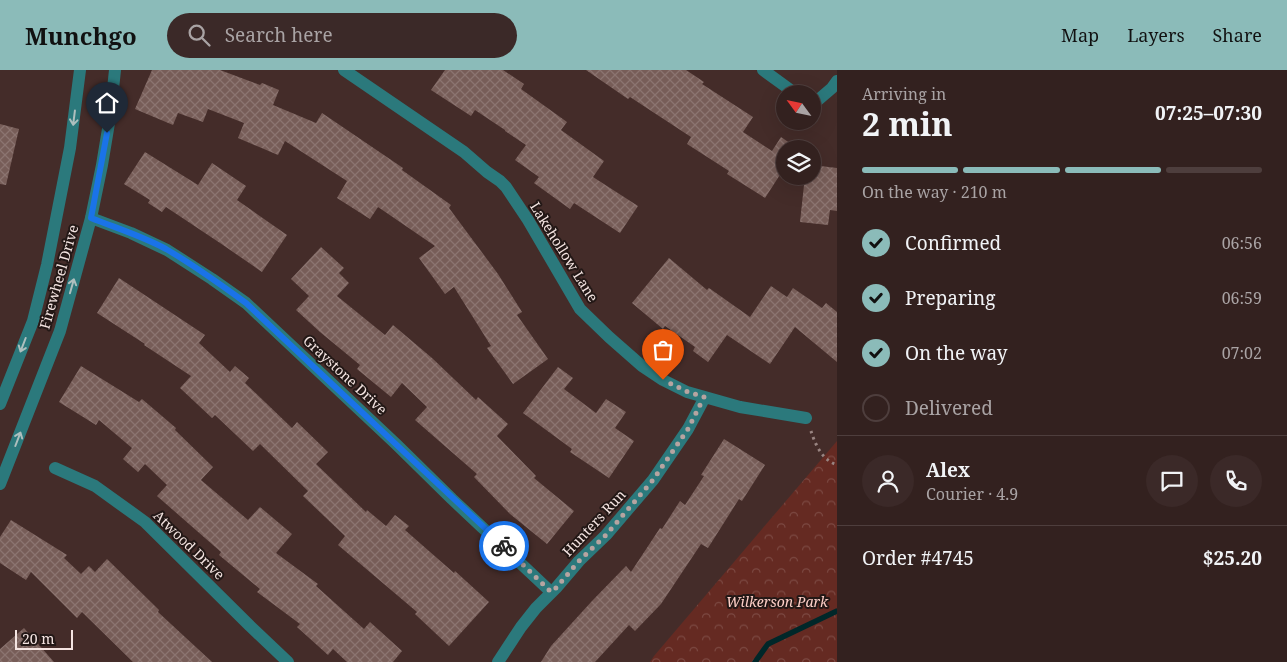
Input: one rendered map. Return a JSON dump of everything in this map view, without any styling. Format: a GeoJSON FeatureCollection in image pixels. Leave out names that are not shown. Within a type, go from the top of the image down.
{"type":"FeatureCollection","features":[{"type":"Feature","properties":{"kind":"street","name":"Firewheel Drive"},"geometry":{"type":"LineString","coordinates":[[0,404],[33,321],[47,265],[70,148],[80,70]]}},
{"type":"Feature","properties":{"kind":"street","name":"Firewheel Drive"},"geometry":{"type":"LineString","coordinates":[[0,484],[60,331],[91,218],[108,127],[115,70]]}},
{"type":"Feature","properties":{"kind":"street","name":"Lakehollow Lane"},"geometry":{"type":"LineString","coordinates":[[344,70],[464,152],[500,181],[528,220],[580,309],[608,337],[642,366],[663,380],[688,392],[740,408],[806,418]]}},
{"type":"Feature","properties":{"kind":"street"},"geometry":{"type":"LineString","coordinates":[[763,70],[784,85]]}},
{"type":"Feature","properties":{"kind":"street"},"geometry":{"type":"LineString","coordinates":[[821,97],[837,81]]}},
{"type":"Feature","properties":{"kind":"street","name":"Graystone Drive"},"geometry":{"type":"LineString","coordinates":[[91,218],[131,233],[167,250],[246,303],[551,592]]}},
{"type":"Feature","properties":{"kind":"street","name":"Hunters Run"},"geometry":{"type":"LineString","coordinates":[[498,662],[521,627],[579,561],[606,535],[653,480],[688,429],[704,397]]}},
{"type":"Feature","properties":{"kind":"street","name":"Atwood Drive"},"geometry":{"type":"LineString","coordinates":[[55,468],[95,486],[145,522],[288,662]]}},
{"type":"Feature","properties":{"kind":"path"},"geometry":{"type":"LineString","coordinates":[[806,418],[817,449],[837,465]]}},
{"type":"Feature","properties":{"kind":"green space","name":"Wilkerson Park"},"geometry":{"type":"Polygon","coordinates":[[[837,441],[837,662],[650,662],[654,656],[837,441]]]}},
{"type":"Feature","properties":{"kind":"building"},"geometry":{"type":"Polygon","coordinates":[[[152,70],[220,70],[260,85],[262,83],[279,90],[273,105],[316,123],[322,113],[403,168],[402,170],[451,205],[449,208],[498,274],[522,312],[517,315],[548,359],[513,384],[487,348],[491,346],[454,287],[445,294],[419,258],[435,246],[378,207],[370,219],[337,198],[347,181],[285,141],[278,155],[238,138],[244,123],[208,109],[203,122],[178,113],[173,125],[135,109],[152,70]]]}},
{"type":"Feature","properties":{"kind":"building"},"geometry":{"type":"Polygon","coordinates":[[[445,70],[503,70],[524,84],[521,89],[567,122],[561,130],[604,161],[593,177],[638,206],[620,233],[574,203],[570,209],[534,183],[539,177],[515,160],[526,145],[475,110],[471,116],[431,90],[445,70]]]}},
{"type":"Feature","properties":{"kind":"building"},"geometry":{"type":"Polygon","coordinates":[[[586,70],[686,70],[704,82],[702,84],[753,117],[743,132],[772,151],[776,145],[776,181],[765,198],[727,174],[729,171],[687,144],[691,137],[630,97],[628,99],[586,70]]]}},
{"type":"Feature","properties":{"kind":"building"},"geometry":{"type":"Polygon","coordinates":[[[0,124],[19,129],[6,185],[0,184],[0,124]]]}},
{"type":"Feature","properties":{"kind":"building"},"geometry":{"type":"Polygon","coordinates":[[[145,152],[198,185],[212,163],[246,186],[237,200],[287,235],[262,272],[166,207],[162,212],[148,203],[150,200],[124,184],[145,152]]]}},
{"type":"Feature","properties":{"kind":"building"},"geometry":{"type":"Polygon","coordinates":[[[821,166],[837,168],[837,211],[830,210],[828,225],[800,222],[804,185],[821,185],[821,166]]]}},
{"type":"Feature","properties":{"kind":"building"},"geometry":{"type":"Polygon","coordinates":[[[321,247],[344,268],[339,273],[349,283],[337,296],[385,335],[393,325],[432,358],[476,400],[478,397],[508,424],[497,436],[536,476],[534,478],[574,511],[547,544],[510,514],[474,477],[477,474],[415,420],[427,407],[402,383],[391,397],[357,369],[360,365],[296,310],[309,296],[291,279],[321,247]]]}},
{"type":"Feature","properties":{"kind":"building"},"geometry":{"type":"Polygon","coordinates":[[[669,258],[707,290],[709,288],[750,317],[771,286],[787,297],[793,288],[822,308],[826,303],[837,312],[837,362],[795,327],[770,364],[727,335],[708,362],[693,351],[695,347],[665,326],[663,329],[632,303],[669,258]]]}},
{"type":"Feature","properties":{"kind":"building"},"geometry":{"type":"Polygon","coordinates":[[[119,278],[205,335],[199,343],[230,372],[235,366],[249,378],[245,383],[292,428],[297,422],[328,452],[316,464],[366,512],[367,510],[386,526],[395,515],[409,526],[405,530],[489,602],[449,646],[415,614],[417,612],[338,545],[345,536],[303,496],[308,491],[260,444],[253,451],[215,415],[212,418],[180,388],[191,376],[97,313],[119,278]]]}},
{"type":"Feature","properties":{"kind":"building"},"geometry":{"type":"Polygon","coordinates":[[[81,366],[139,402],[142,399],[176,428],[175,430],[213,467],[201,480],[248,520],[260,507],[292,534],[276,553],[318,584],[316,586],[364,629],[370,622],[402,651],[393,662],[347,662],[333,649],[328,655],[297,627],[300,624],[257,592],[260,589],[219,555],[221,552],[157,496],[167,485],[145,464],[138,472],[123,459],[132,448],[99,420],[96,425],[59,402],[81,366]]]}},
{"type":"Feature","properties":{"kind":"building"},"geometry":{"type":"Polygon","coordinates":[[[558,367],[573,378],[564,389],[596,413],[606,399],[626,412],[615,428],[634,441],[609,478],[570,452],[572,449],[523,413],[558,367]]]}},
{"type":"Feature","properties":{"kind":"building"},"geometry":{"type":"Polygon","coordinates":[[[724,439],[765,465],[742,501],[739,499],[708,548],[701,544],[661,604],[635,631],[629,625],[595,662],[541,662],[551,646],[626,566],[631,572],[680,501],[685,505],[704,476],[701,475],[724,439]]]}},
{"type":"Feature","properties":{"kind":"building"},"geometry":{"type":"Polygon","coordinates":[[[11,520],[67,555],[64,558],[81,574],[89,566],[95,572],[107,559],[159,610],[158,612],[212,662],[133,662],[82,612],[77,618],[31,572],[26,580],[0,563],[0,537],[11,520]]]}},
{"type":"Feature","properties":{"kind":"building"},"geometry":{"type":"Polygon","coordinates":[[[24,628],[54,662],[0,662],[0,649],[24,628]]]}},
{"type":"Feature","properties":{"kind":"waterway"},"geometry":{"type":"LineString","coordinates":[[755,662],[768,644],[837,611]]}},
{"type":"Feature","properties":{"kind":"way so far"},"geometry":{"type":"LineString","coordinates":[[504,546],[551,592],[556,588],[579,561],[606,535],[653,480],[688,429],[704,397],[688,392],[663,380]]}},
{"type":"Feature","properties":{"kind":"route"},"geometry":{"type":"LineString","coordinates":[[107,133],[91,218],[150,241],[167,250],[246,303],[504,546]]}}]}
